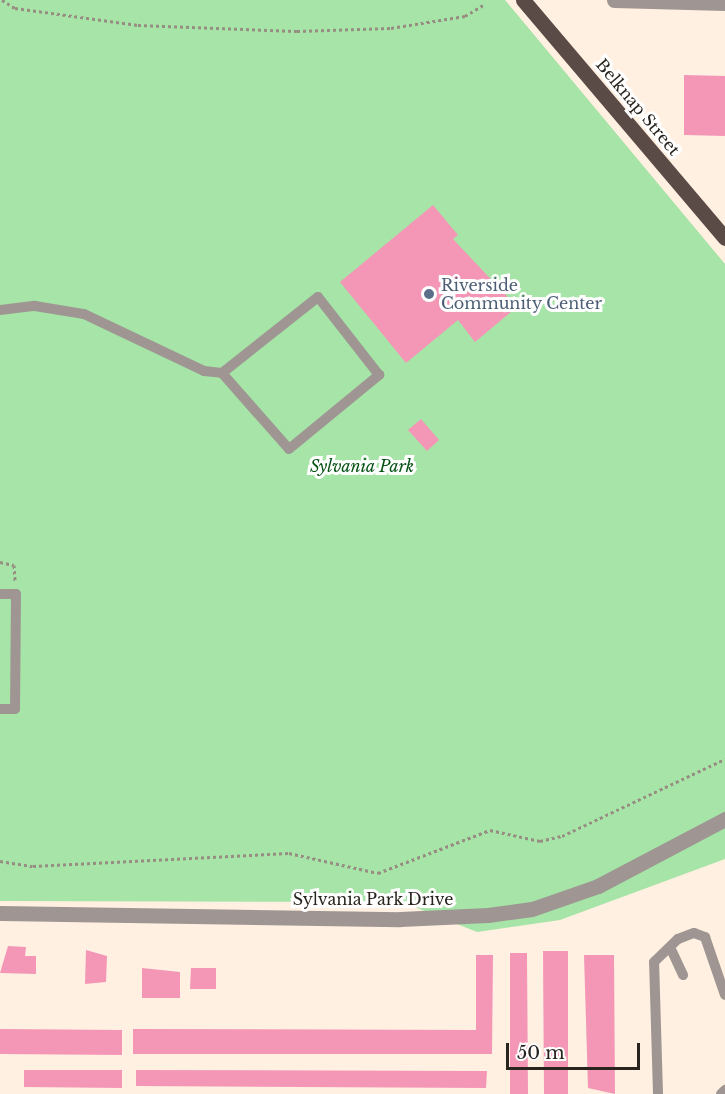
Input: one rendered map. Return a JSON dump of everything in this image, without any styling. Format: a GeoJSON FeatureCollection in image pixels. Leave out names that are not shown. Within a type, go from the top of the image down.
{"type":"FeatureCollection","features":[{"type":"Feature","properties":{"kind":"main road","name":"Belknap Street"},"geometry":{"type":"LineString","coordinates":[[523,0],[725,237]]}},
{"type":"Feature","properties":{"kind":"street"},"geometry":{"type":"LineString","coordinates":[[614,0],[725,3]]}},
{"type":"Feature","properties":{"kind":"street","name":"Sylvania Park Drive"},"geometry":{"type":"LineString","coordinates":[[0,913],[400,919],[488,915],[532,909],[598,886],[725,819]]}},
{"type":"Feature","properties":{"kind":"lane"},"geometry":{"type":"LineString","coordinates":[[0,310],[35,306],[84,314],[204,371],[222,373],[289,449],[380,375],[318,297],[222,373]]}},
{"type":"Feature","properties":{"kind":"lane"},"geometry":{"type":"LineString","coordinates":[[0,594],[16,594],[15,709],[0,709]]}},
{"type":"Feature","properties":{"kind":"lane"},"geometry":{"type":"LineString","coordinates":[[658,1094],[654,962],[670,947],[694,933],[705,937],[725,995]]}},
{"type":"Feature","properties":{"kind":"lane"},"geometry":{"type":"LineString","coordinates":[[670,947],[683,975]]}},
{"type":"Feature","properties":{"kind":"lane"},"geometry":{"type":"LineString","coordinates":[[721,1094],[725,1090]]}},
{"type":"Feature","properties":{"kind":"path"},"geometry":{"type":"LineString","coordinates":[[2,0],[15,8],[138,25],[297,31],[391,28],[465,16],[485,4]]}},
{"type":"Feature","properties":{"kind":"path"},"geometry":{"type":"LineString","coordinates":[[0,561],[14,565],[16,594]]}},
{"type":"Feature","properties":{"kind":"path"},"geometry":{"type":"LineString","coordinates":[[0,861],[33,866],[289,853],[378,873],[490,830],[540,841],[561,836],[725,759]]}},
{"type":"Feature","properties":{"kind":"green space","name":"Sylvania Park"},"geometry":{"type":"Polygon","coordinates":[[[0,0],[505,0],[725,264],[725,859],[560,920],[477,932],[402,902],[0,901],[0,0]]]}},
{"type":"Feature","properties":{"kind":"building"},"geometry":{"type":"Polygon","coordinates":[[[684,75],[725,76],[725,136],[684,135],[684,75]]]}},
{"type":"Feature","properties":{"kind":"building","name":"Riverside Community Center"},"geometry":{"type":"Polygon","coordinates":[[[433,205],[458,235],[453,239],[517,307],[475,342],[458,320],[406,363],[340,282],[433,205]]]}},
{"type":"Feature","properties":{"kind":"building"},"geometry":{"type":"Polygon","coordinates":[[[421,419],[439,440],[427,451],[408,430],[421,419]]]}},
{"type":"Feature","properties":{"kind":"building"},"geometry":{"type":"Polygon","coordinates":[[[8,946],[26,947],[25,956],[36,956],[36,974],[0,973],[8,946]]]}},
{"type":"Feature","properties":{"kind":"building"},"geometry":{"type":"Polygon","coordinates":[[[86,950],[107,956],[106,982],[85,984],[86,950]]]}},
{"type":"Feature","properties":{"kind":"building"},"geometry":{"type":"Polygon","coordinates":[[[543,951],[568,951],[568,1094],[544,1094],[543,951]]]}},
{"type":"Feature","properties":{"kind":"building"},"geometry":{"type":"Polygon","coordinates":[[[510,953],[527,953],[528,1094],[510,1094],[510,953]]]}},
{"type":"Feature","properties":{"kind":"building"},"geometry":{"type":"Polygon","coordinates":[[[476,955],[493,955],[492,1054],[133,1054],[133,1029],[476,1030],[476,955]]]}},
{"type":"Feature","properties":{"kind":"building"},"geometry":{"type":"Polygon","coordinates":[[[584,955],[614,955],[615,1094],[588,1088],[584,955]]]}},
{"type":"Feature","properties":{"kind":"building"},"geometry":{"type":"Polygon","coordinates":[[[142,968],[180,972],[180,998],[142,998],[142,968]]]}},
{"type":"Feature","properties":{"kind":"building"},"geometry":{"type":"Polygon","coordinates":[[[191,968],[216,968],[216,989],[190,989],[191,968]]]}},
{"type":"Feature","properties":{"kind":"building"},"geometry":{"type":"Polygon","coordinates":[[[0,1029],[122,1030],[122,1055],[0,1054],[0,1029]]]}},
{"type":"Feature","properties":{"kind":"building"},"geometry":{"type":"Polygon","coordinates":[[[24,1070],[122,1070],[122,1088],[24,1087],[24,1070]]]}},
{"type":"Feature","properties":{"kind":"building"},"geometry":{"type":"Polygon","coordinates":[[[136,1070],[487,1071],[486,1088],[136,1086],[136,1070]]]}},
{"type":"Feature","properties":{"kind":"place","name":"Riverside Community Center"},"geometry":{"type":"Point","coordinates":[429,294]}}]}
